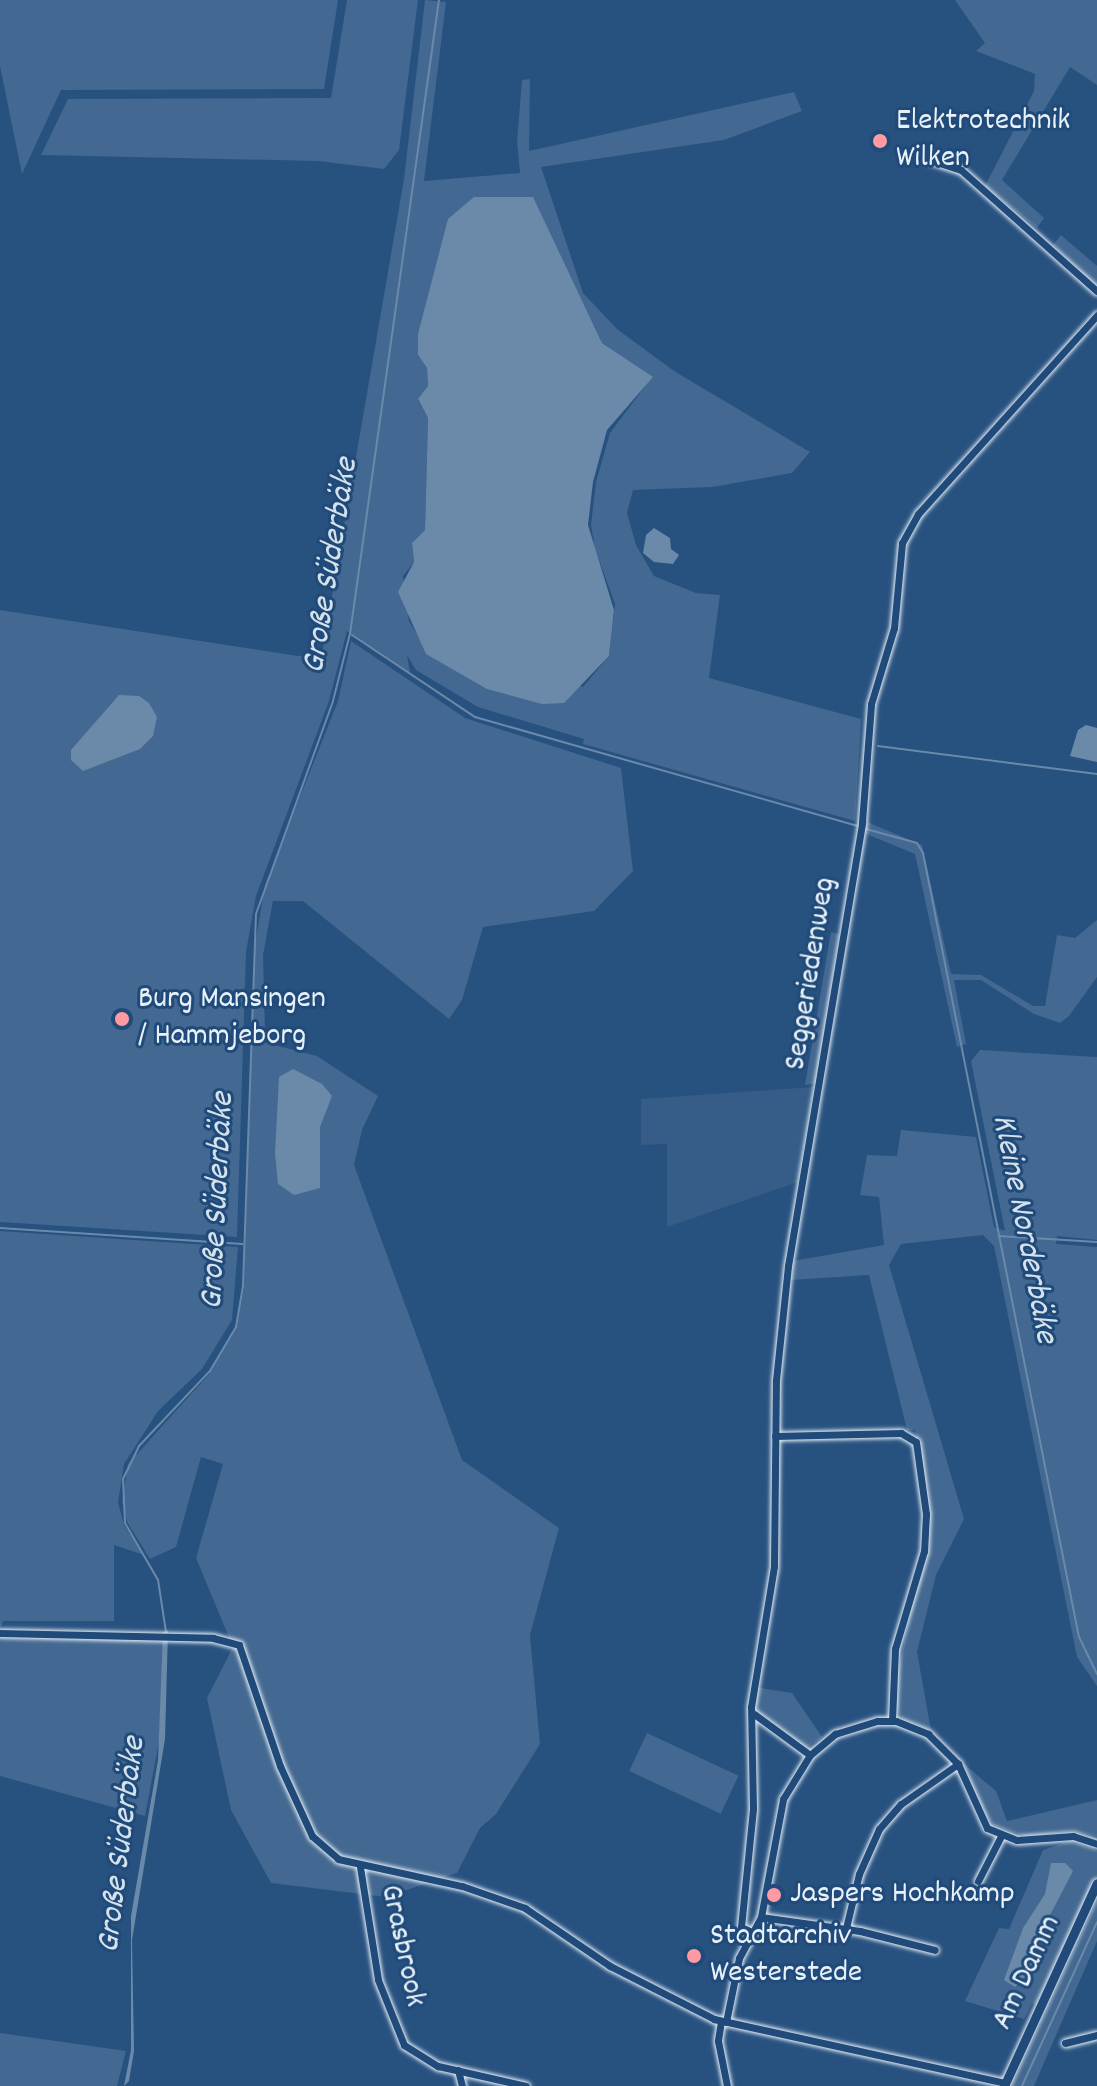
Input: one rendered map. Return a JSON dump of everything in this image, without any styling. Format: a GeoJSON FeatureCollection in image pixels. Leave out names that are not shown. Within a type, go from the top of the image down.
{"type":"FeatureCollection","features":[{"type":"Feature","properties":{"kind":"main road","name":"Am Damm"},"geometry":{"type":"LineString","coordinates":[[1005,2085],[1097,1883]]}},
{"type":"Feature","properties":{"kind":"street"},"geometry":{"type":"LineString","coordinates":[[918,156],[961,170],[1097,291]]}},
{"type":"Feature","properties":{"kind":"street","name":"Seggeriedenweg"},"geometry":{"type":"LineString","coordinates":[[752,1932],[741,1927],[753,1809],[755,1674],[774,1566],[775,1436],[788,1266],[862,822],[871,704],[894,628],[908,526],[1097,315]]}},
{"type":"Feature","properties":{"kind":"street"},"geometry":{"type":"LineString","coordinates":[[775,1436],[901,1433],[916,1442],[926,1514],[924,1551],[895,1649],[892,1721]]}},
{"type":"Feature","properties":{"kind":"street"},"geometry":{"type":"LineString","coordinates":[[0,1633],[181,1637],[239,1645],[280,1766],[312,1836],[338,1859],[360,1867],[462,1886],[525,1908],[610,1966],[724,2022],[1005,2085]]}},
{"type":"Feature","properties":{"kind":"street"},"geometry":{"type":"LineString","coordinates":[[754,1714],[810,1755]]}},
{"type":"Feature","properties":{"kind":"street"},"geometry":{"type":"LineString","coordinates":[[727,2086],[718,2041],[734,1974],[761,1917],[783,1799],[810,1755],[857,1724],[892,1721],[928,1734],[958,1764],[977,1817],[1001,1836],[1028,1842],[1073,1836],[1097,1844]]}},
{"type":"Feature","properties":{"kind":"street"},"geometry":{"type":"LineString","coordinates":[[846,1928],[859,1874],[879,1829],[915,1793],[958,1764]]}},
{"type":"Feature","properties":{"kind":"street"},"geometry":{"type":"LineString","coordinates":[[978,1881],[1001,1836]]}},
{"type":"Feature","properties":{"kind":"street","name":"Grasbrook"},"geometry":{"type":"LineString","coordinates":[[360,1867],[378,1980],[392,2026],[420,2059],[526,2086]]}},
{"type":"Feature","properties":{"kind":"street"},"geometry":{"type":"LineString","coordinates":[[761,1917],[846,1928],[935,1950]]}},
{"type":"Feature","properties":{"kind":"street"},"geometry":{"type":"LineString","coordinates":[[1065,2043],[1097,2035]]}},
{"type":"Feature","properties":{"kind":"street"},"geometry":{"type":"LineString","coordinates":[[458,2070],[462,2086]]}},
{"type":"Feature","properties":{"kind":"shaded area"},"geometry":{"type":"Polygon","coordinates":[[[0,0],[338,0],[324,89],[61,90],[22,174],[0,66],[0,0]]]}},
{"type":"Feature","properties":{"kind":"shaded area"},"geometry":{"type":"Polygon","coordinates":[[[347,0],[418,0],[399,150],[384,169],[318,161],[41,155],[68,99],[331,98],[347,0]]]}},
{"type":"Feature","properties":{"kind":"shaded area"},"geometry":{"type":"Polygon","coordinates":[[[425,0],[446,2],[424,181],[520,173],[517,141],[522,80],[530,79],[529,151],[794,92],[802,111],[724,140],[541,167],[583,293],[617,329],[674,371],[810,452],[792,473],[712,487],[633,490],[627,513],[636,545],[654,576],[696,593],[720,595],[709,678],[861,719],[855,821],[583,744],[584,739],[478,707],[416,670],[407,655],[410,673],[347,631],[329,701],[256,896],[246,952],[237,1237],[0,1222],[0,610],[298,656],[322,654],[404,179],[425,0]],[[474,197],[418,355],[427,368],[428,386],[418,400],[428,418],[425,530],[412,543],[414,562],[403,576],[409,621],[418,636],[583,687],[609,656],[615,604],[595,549],[591,525],[596,482],[610,433],[652,377],[602,343],[532,197],[474,197]]]}},
{"type":"Feature","properties":{"kind":"shaded area"},"geometry":{"type":"Polygon","coordinates":[[[955,0],[1097,0],[1097,85],[1070,67],[1002,180],[1044,218],[1037,228],[985,186],[1034,91],[1035,74],[976,51],[985,43],[955,0]]]}},
{"type":"Feature","properties":{"kind":"shaded area"},"geometry":{"type":"Polygon","coordinates":[[[474,197],[533,197],[602,343],[653,377],[607,430],[593,482],[588,525],[614,610],[609,656],[564,703],[542,704],[487,689],[426,654],[398,592],[414,562],[412,543],[425,530],[428,418],[418,399],[428,386],[427,368],[418,355],[418,334],[448,219],[474,197]]]}},
{"type":"Feature","properties":{"kind":"shaded area"},"geometry":{"type":"Polygon","coordinates":[[[1061,235],[1097,266],[1097,287],[1053,245],[1061,235]]]}},
{"type":"Feature","properties":{"kind":"shaded area"},"geometry":{"type":"Polygon","coordinates":[[[654,528],[670,538],[671,549],[679,555],[673,564],[654,562],[643,553],[646,535],[654,528]]]}},
{"type":"Feature","properties":{"kind":"shaded area"},"geometry":{"type":"Polygon","coordinates":[[[351,641],[465,718],[621,768],[633,871],[594,911],[483,927],[462,1000],[449,1019],[303,901],[273,901],[263,955],[265,1029],[252,1032],[254,950],[265,885],[338,701],[351,641]]]}},
{"type":"Feature","properties":{"kind":"shaded area"},"geometry":{"type":"Polygon","coordinates":[[[119,695],[139,696],[149,703],[157,717],[153,736],[140,749],[83,771],[71,760],[71,750],[119,695]]]}},
{"type":"Feature","properties":{"kind":"shaded area"},"geometry":{"type":"Polygon","coordinates":[[[1086,725],[1097,728],[1097,762],[1070,756],[1078,730],[1086,725]]]}},
{"type":"Feature","properties":{"kind":"shaded area"},"geometry":{"type":"Polygon","coordinates":[[[867,822],[922,845],[951,974],[981,975],[1033,1006],[1045,1006],[1057,935],[1075,938],[1097,920],[1097,977],[1069,1016],[1060,1023],[1034,1014],[981,980],[954,980],[966,1044],[957,1047],[915,854],[864,833],[867,822]]]}},
{"type":"Feature","properties":{"kind":"shaded area"},"geometry":{"type":"Polygon","coordinates":[[[831,932],[839,934],[816,1083],[805,1085],[831,932]]]}},
{"type":"Feature","properties":{"kind":"shaded area"},"geometry":{"type":"Polygon","coordinates":[[[251,1039],[317,1056],[378,1096],[362,1130],[354,1165],[462,1460],[559,1528],[530,1635],[540,1744],[496,1814],[480,1828],[457,1873],[386,1897],[271,1883],[231,1810],[207,1698],[233,1647],[196,1558],[223,1464],[201,1457],[176,1547],[150,1559],[127,1522],[122,1501],[128,1464],[210,1373],[237,1326],[244,1287],[251,1039]]]}},
{"type":"Feature","properties":{"kind":"shaded area"},"geometry":{"type":"Polygon","coordinates":[[[980,1050],[1097,1057],[1097,1240],[1057,1236],[1056,1244],[1097,1247],[1097,1686],[1077,1657],[994,1246],[983,1235],[901,1244],[889,1265],[964,1519],[936,1575],[917,1652],[931,1730],[902,1719],[892,1700],[929,1526],[915,1430],[907,1430],[869,1275],[791,1280],[793,1261],[884,1245],[879,1197],[860,1195],[867,1155],[897,1156],[901,1130],[976,1137],[994,1227],[1005,1231],[971,1061],[980,1050]]]}},
{"type":"Feature","properties":{"kind":"shaded area"},"geometry":{"type":"Polygon","coordinates":[[[293,1069],[322,1084],[332,1096],[320,1127],[320,1188],[294,1195],[278,1184],[275,1153],[279,1077],[293,1069]]]}},
{"type":"Feature","properties":{"kind":"shaded area"},"geometry":{"type":"Polygon","coordinates":[[[814,1087],[798,1182],[667,1227],[667,1144],[641,1145],[641,1099],[814,1087]]]}},
{"type":"Feature","properties":{"kind":"shaded area"},"geometry":{"type":"Polygon","coordinates":[[[0,1231],[238,1247],[232,1320],[202,1369],[158,1411],[124,1464],[118,1502],[124,1525],[144,1555],[114,1545],[114,1621],[3,1621],[0,1630],[0,1231]]]}},
{"type":"Feature","properties":{"kind":"shaded area"},"geometry":{"type":"Polygon","coordinates":[[[168,1631],[165,1739],[132,1940],[134,2051],[129,2081],[124,2086],[131,2050],[131,1916],[158,1760],[163,1632],[168,1631]]]}},
{"type":"Feature","properties":{"kind":"shaded area"},"geometry":{"type":"Polygon","coordinates":[[[0,1636],[165,1637],[159,1742],[145,1816],[0,1776],[0,1636]]]}},
{"type":"Feature","properties":{"kind":"shaded area"},"geometry":{"type":"Polygon","coordinates":[[[754,1687],[792,1693],[822,1737],[803,1750],[755,1713],[754,1687]]]}},
{"type":"Feature","properties":{"kind":"shaded area"},"geometry":{"type":"Polygon","coordinates":[[[647,1733],[739,1776],[721,1814],[629,1771],[647,1733]]]}},
{"type":"Feature","properties":{"kind":"shaded area"},"geometry":{"type":"Polygon","coordinates":[[[964,1764],[996,1791],[1007,1821],[1097,1800],[1097,1836],[1071,1831],[1026,1836],[994,1825],[983,1812],[964,1764]]]}},
{"type":"Feature","properties":{"kind":"shaded area"},"geometry":{"type":"Polygon","coordinates":[[[1070,1841],[1097,1851],[1097,1878],[1038,2006],[1032,2003],[1024,2019],[965,2001],[999,1928],[1009,1929],[1043,1850],[1070,1841]]]}},
{"type":"Feature","properties":{"kind":"shaded area"},"geometry":{"type":"Polygon","coordinates":[[[1051,1863],[1065,1863],[1073,1871],[1047,1921],[1033,1967],[1015,1987],[1004,1980],[1023,1928],[1045,1894],[1051,1863]]]}},
{"type":"Feature","properties":{"kind":"shaded area"},"geometry":{"type":"Polygon","coordinates":[[[1097,1901],[1097,1941],[1034,2086],[1012,2086],[1097,1901]]]}},
{"type":"Feature","properties":{"kind":"shaded area"},"geometry":{"type":"Polygon","coordinates":[[[0,2033],[126,2051],[117,2086],[0,2086],[0,2033]]]}},
{"type":"Feature","properties":{"kind":"waterway","name":"Große Süderbäke"},"geometry":{"type":"LineString","coordinates":[[166,1632],[158,1580],[125,1523],[123,1479],[139,1446],[210,1371],[236,1327],[243,1286],[256,914],[333,701],[350,634],[439,0]]}},
{"type":"Feature","properties":{"kind":"waterway","name":"Kleine Norderbäke"},"geometry":{"type":"LineString","coordinates":[[352,635],[475,717],[857,826]]}},
{"type":"Feature","properties":{"kind":"waterway"},"geometry":{"type":"LineString","coordinates":[[878,746],[1097,774]]}},
{"type":"Feature","properties":{"kind":"waterway","name":"Kleine Norderbäke"},"geometry":{"type":"LineString","coordinates":[[866,829],[917,843],[923,853],[1079,1637],[1097,1674]]}},
{"type":"Feature","properties":{"kind":"waterway"},"geometry":{"type":"LineString","coordinates":[[0,1228],[242,1244]]}},
{"type":"Feature","properties":{"kind":"waterway"},"geometry":{"type":"LineString","coordinates":[[999,1236],[1097,1242]]}},
{"type":"Feature","properties":{"kind":"waterway","name":"Kleine Norderbäke"},"geometry":{"type":"LineString","coordinates":[[1022,2086],[1097,1922]]}},
{"type":"Feature","properties":{"kind":"place","name":"Elektrotechnik Wilken"},"geometry":{"type":"Point","coordinates":[880,141]}},
{"type":"Feature","properties":{"kind":"place","name":"Burg Mansingen / Hammjeborg"},"geometry":{"type":"Point","coordinates":[122,1019]}},
{"type":"Feature","properties":{"kind":"place","name":"Jaspers Hochkamp"},"geometry":{"type":"Point","coordinates":[774,1895]}},
{"type":"Feature","properties":{"kind":"place","name":"Stadtarchiv Westerstede"},"geometry":{"type":"Point","coordinates":[694,1956]}}]}
